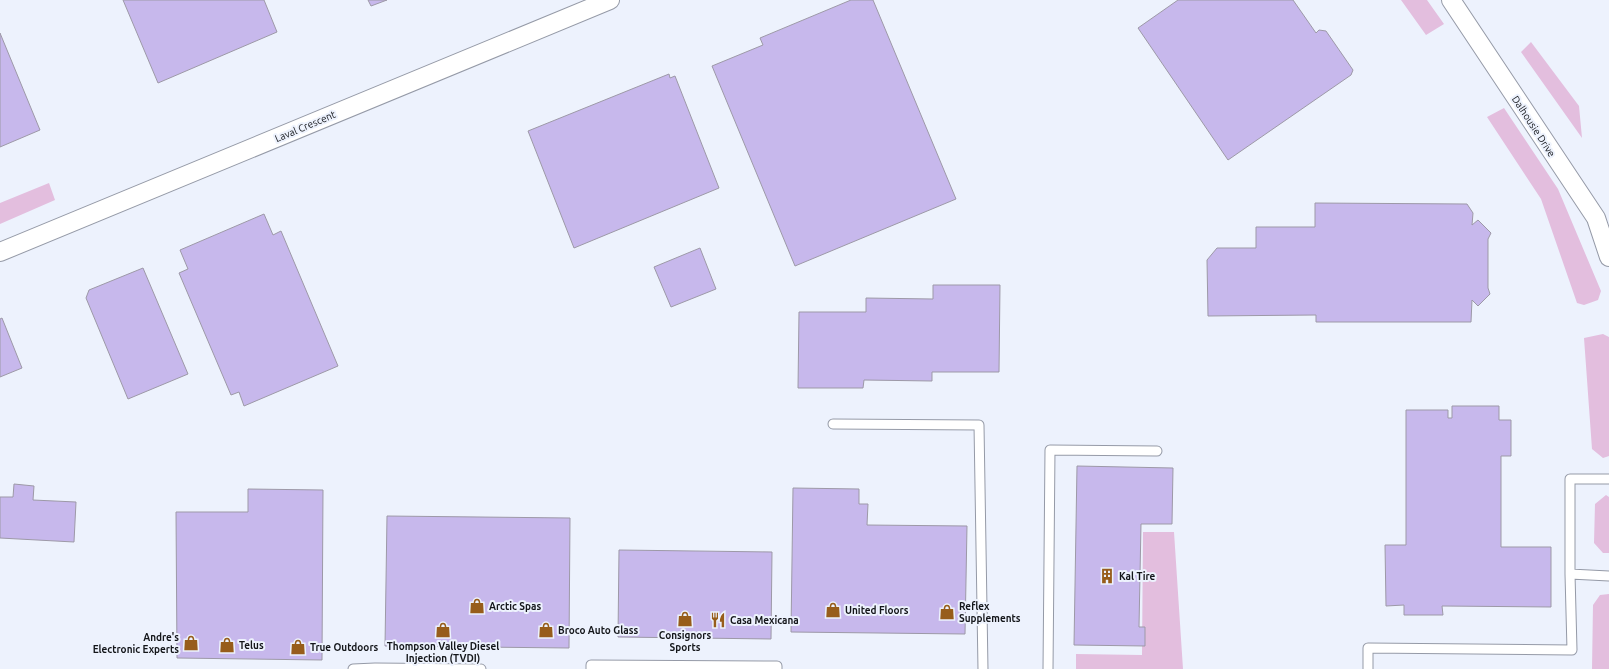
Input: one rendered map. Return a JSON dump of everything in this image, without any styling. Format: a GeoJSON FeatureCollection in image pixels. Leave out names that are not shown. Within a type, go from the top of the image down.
{"type":"FeatureCollection","features":[{"type":"Feature","properties":{"kind":"street","name":"Laval Crescent"},"geometry":{"type":"LineString","coordinates":[[0,252],[610,0]]}},
{"type":"Feature","properties":{"kind":"street","name":"Dalhousie Drive"},"geometry":{"type":"LineString","coordinates":[[1451,0],[1596,218],[1609,257]]}},
{"type":"Feature","properties":{"kind":"lane"},"geometry":{"type":"LineString","coordinates":[[833,424],[979,425],[983,669]]}},
{"type":"Feature","properties":{"kind":"lane"},"geometry":{"type":"LineString","coordinates":[[1048,669],[1050,450],[1157,451]]}},
{"type":"Feature","properties":{"kind":"lane"},"geometry":{"type":"LineString","coordinates":[[1368,669],[1368,648],[1572,650],[1570,479],[1609,478]]}},
{"type":"Feature","properties":{"kind":"lane"},"geometry":{"type":"LineString","coordinates":[[1570,574],[1609,576]]}},
{"type":"Feature","properties":{"kind":"lane"},"geometry":{"type":"LineString","coordinates":[[591,669],[591,664],[777,666],[777,669]]}},
{"type":"Feature","properties":{"kind":"lane"},"geometry":{"type":"LineString","coordinates":[[353,669],[481,669]]}},
{"type":"Feature","properties":{"kind":"shaded area"},"geometry":{"type":"Polygon","coordinates":[[[1401,0],[1427,0],[1444,24],[1426,35],[1401,0]]]}},
{"type":"Feature","properties":{"kind":"shaded area"},"geometry":{"type":"Polygon","coordinates":[[[1531,42],[1579,106],[1582,138],[1521,52],[1531,42]]]}},
{"type":"Feature","properties":{"kind":"shaded area"},"geometry":{"type":"Polygon","coordinates":[[[1504,108],[1558,189],[1601,291],[1598,300],[1584,305],[1577,303],[1541,199],[1487,117],[1504,108]]]}},
{"type":"Feature","properties":{"kind":"shaded area"},"geometry":{"type":"Polygon","coordinates":[[[49,183],[55,200],[0,224],[0,203],[49,183]]]}},
{"type":"Feature","properties":{"kind":"shaded area"},"geometry":{"type":"Polygon","coordinates":[[[1603,334],[1609,337],[1609,456],[1603,458],[1592,449],[1584,338],[1603,334]]]}},
{"type":"Feature","properties":{"kind":"shaded area"},"geometry":{"type":"Polygon","coordinates":[[[1606,495],[1609,497],[1609,553],[1603,553],[1594,543],[1595,504],[1606,495]]]}},
{"type":"Feature","properties":{"kind":"shaded area"},"geometry":{"type":"Polygon","coordinates":[[[1143,532],[1174,532],[1183,669],[1076,669],[1076,654],[1142,655],[1143,532]]]}},
{"type":"Feature","properties":{"kind":"shaded area"},"geometry":{"type":"Polygon","coordinates":[[[1609,594],[1609,669],[1592,669],[1593,605],[1600,595],[1609,594]]]}},
{"type":"Feature","properties":{"kind":"building"},"geometry":{"type":"Polygon","coordinates":[[[123,0],[264,0],[277,32],[158,83],[123,0]]]}},
{"type":"Feature","properties":{"kind":"building"},"geometry":{"type":"Polygon","coordinates":[[[368,0],[387,0],[371,6],[368,0]]]}},
{"type":"Feature","properties":{"kind":"building"},"geometry":{"type":"Polygon","coordinates":[[[851,0],[873,0],[956,199],[795,266],[712,66],[763,45],[760,38],[851,0]]]}},
{"type":"Feature","properties":{"kind":"building"},"geometry":{"type":"Polygon","coordinates":[[[1178,0],[1293,0],[1316,33],[1319,30],[1326,31],[1353,70],[1351,75],[1228,160],[1138,28],[1178,0]]]}},
{"type":"Feature","properties":{"kind":"building"},"geometry":{"type":"Polygon","coordinates":[[[0,33],[40,130],[0,147],[0,33]]]}},
{"type":"Feature","properties":{"kind":"building"},"geometry":{"type":"Polygon","coordinates":[[[669,74],[670,78],[675,76],[719,188],[574,248],[528,131],[669,74]]]}},
{"type":"Feature","properties":{"kind":"building"},"geometry":{"type":"Polygon","coordinates":[[[1315,203],[1467,204],[1473,213],[1472,225],[1478,220],[1491,233],[1488,239],[1488,288],[1490,294],[1478,306],[1472,300],[1471,322],[1316,322],[1316,315],[1208,316],[1207,260],[1217,248],[1256,248],[1256,227],[1315,227],[1315,203]]]}},
{"type":"Feature","properties":{"kind":"building"},"geometry":{"type":"Polygon","coordinates":[[[264,214],[273,235],[281,231],[338,366],[244,406],[239,392],[231,395],[179,273],[188,269],[180,250],[264,214]]]}},
{"type":"Feature","properties":{"kind":"building"},"geometry":{"type":"Polygon","coordinates":[[[700,248],[716,289],[671,307],[654,267],[700,248]]]}},
{"type":"Feature","properties":{"kind":"building"},"geometry":{"type":"Polygon","coordinates":[[[143,268],[188,374],[128,399],[86,298],[89,290],[143,268]]]}},
{"type":"Feature","properties":{"kind":"building"},"geometry":{"type":"Polygon","coordinates":[[[933,285],[1000,285],[999,372],[932,372],[932,381],[864,380],[863,388],[798,388],[799,312],[866,312],[866,298],[933,299],[933,285]]]}},
{"type":"Feature","properties":{"kind":"building"},"geometry":{"type":"Polygon","coordinates":[[[2,318],[22,368],[0,377],[0,319],[2,318]]]}},
{"type":"Feature","properties":{"kind":"building"},"geometry":{"type":"Polygon","coordinates":[[[1452,406],[1499,406],[1499,420],[1511,420],[1511,456],[1501,456],[1501,547],[1551,547],[1551,607],[1442,606],[1443,615],[1404,615],[1404,605],[1386,606],[1385,545],[1406,545],[1406,410],[1448,410],[1448,418],[1452,418],[1452,406]]]}},
{"type":"Feature","properties":{"kind":"building","name":"Kal Tire"},"geometry":{"type":"Polygon","coordinates":[[[1077,466],[1173,468],[1172,524],[1141,524],[1139,627],[1145,627],[1145,646],[1074,645],[1077,466]]]}},
{"type":"Feature","properties":{"kind":"building"},"geometry":{"type":"Polygon","coordinates":[[[14,484],[34,486],[33,500],[76,502],[74,542],[0,538],[0,497],[13,497],[14,484]]]}},
{"type":"Feature","properties":{"kind":"building"},"geometry":{"type":"Polygon","coordinates":[[[793,488],[859,489],[859,504],[868,504],[867,525],[967,526],[965,634],[791,632],[793,488]]]}},
{"type":"Feature","properties":{"kind":"building"},"geometry":{"type":"Polygon","coordinates":[[[248,489],[323,490],[322,660],[177,658],[176,512],[248,512],[248,489]]]}},
{"type":"Feature","properties":{"kind":"building"},"geometry":{"type":"Polygon","coordinates":[[[387,516],[570,518],[569,648],[385,646],[387,516]]]}},
{"type":"Feature","properties":{"kind":"building"},"geometry":{"type":"Polygon","coordinates":[[[619,550],[772,552],[771,639],[618,637],[619,550]]]}},
{"type":"Feature","properties":{"kind":"place","name":"Kal Tire"},"geometry":{"type":"Point","coordinates":[1107,576]}},
{"type":"Feature","properties":{"kind":"place","name":"Arctic Spas"},"geometry":{"type":"Point","coordinates":[477,606]}},
{"type":"Feature","properties":{"kind":"place","name":"United Floors"},"geometry":{"type":"Point","coordinates":[833,610]}},
{"type":"Feature","properties":{"kind":"place","name":"Reflex Supplements"},"geometry":{"type":"Point","coordinates":[947,612]}},
{"type":"Feature","properties":{"kind":"place","name":"Consignors Sports"},"geometry":{"type":"Point","coordinates":[685,619]}},
{"type":"Feature","properties":{"kind":"place","name":"Casa Mexicana"},"geometry":{"type":"Point","coordinates":[718,620]}},
{"type":"Feature","properties":{"kind":"place","name":"Thompson Valley Diesel Injection (TVDI)"},"geometry":{"type":"Point","coordinates":[443,630]}},
{"type":"Feature","properties":{"kind":"place","name":"Broco Auto Glass"},"geometry":{"type":"Point","coordinates":[546,630]}},
{"type":"Feature","properties":{"kind":"place","name":"Andre's Electronic Experts"},"geometry":{"type":"Point","coordinates":[191,643]}},
{"type":"Feature","properties":{"kind":"place","name":"Telus"},"geometry":{"type":"Point","coordinates":[227,645]}},
{"type":"Feature","properties":{"kind":"place","name":"True Outdoors"},"geometry":{"type":"Point","coordinates":[298,647]}}]}
